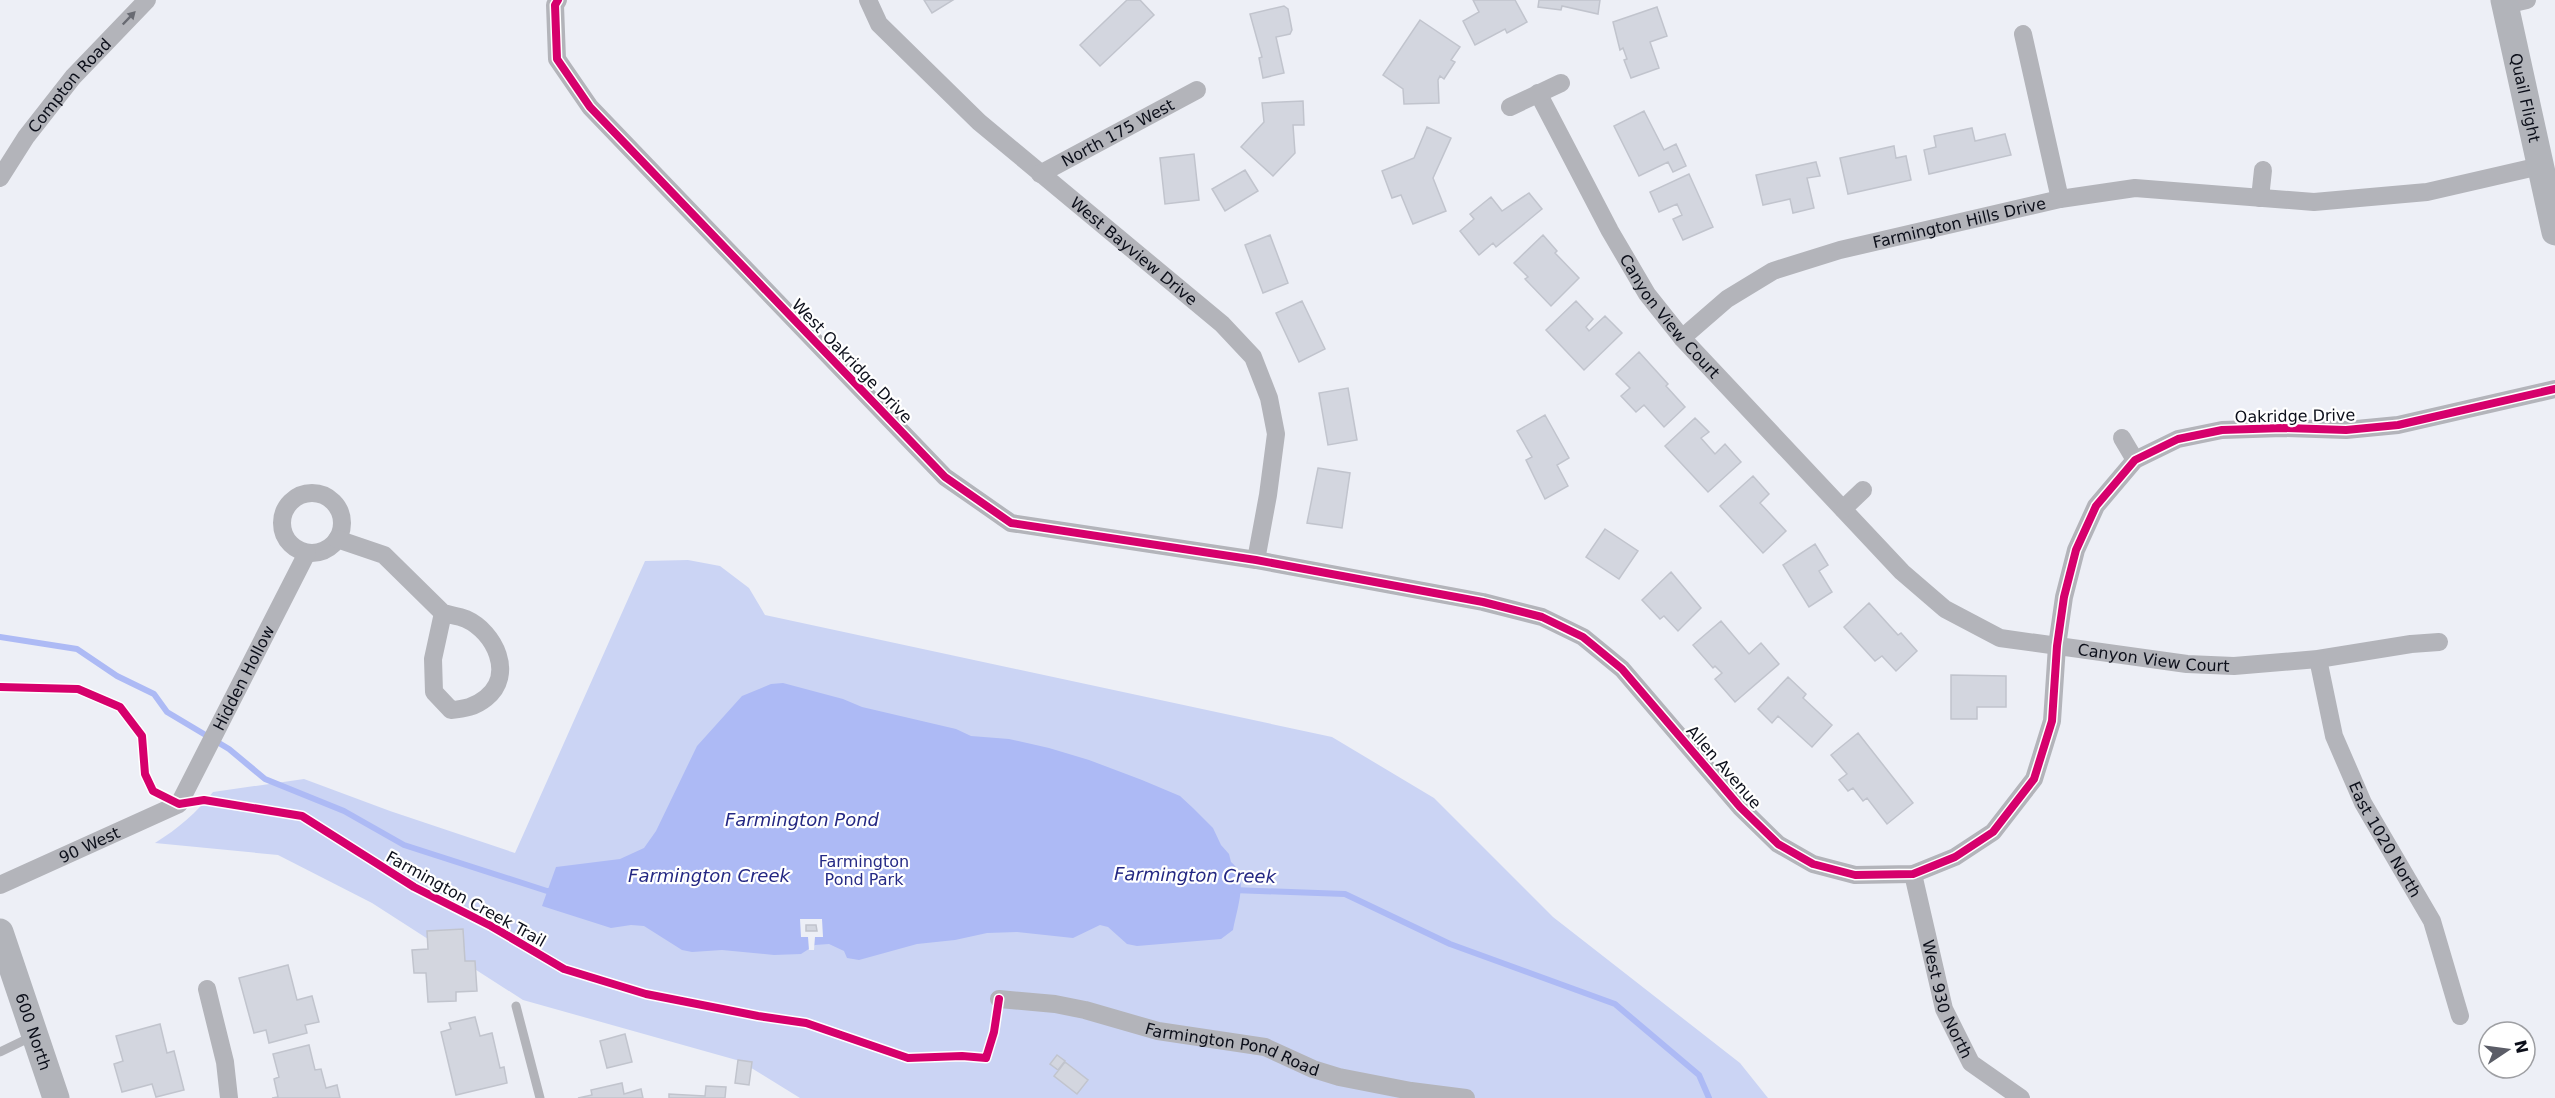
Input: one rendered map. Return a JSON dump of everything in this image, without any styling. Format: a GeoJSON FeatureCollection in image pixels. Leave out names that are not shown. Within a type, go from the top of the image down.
{"type":"FeatureCollection","features":[{"type":"Feature","properties":{"kind":"street","name":"Compton Road"},"geometry":{"type":"LineString","coordinates":[[0,178],[26,136],[73,77],[147,0]]}},
{"type":"Feature","properties":{"kind":"street","name":"West Bayview Drive"},"geometry":{"type":"LineString","coordinates":[[868,0],[879,24],[979,122],[1222,324],[1252,357],[1269,398],[1276,434],[1256,560]]}},
{"type":"Feature","properties":{"kind":"street","name":"West Oakridge Drive"},"geometry":{"type":"LineString","coordinates":[[557,2],[557,59],[590,107],[945,477],[1011,523],[1256,560]]}},
{"type":"Feature","properties":{"kind":"street","name":"Quail Flight"},"geometry":{"type":"LineString","coordinates":[[2512,2],[2555,232]]}},
{"type":"Feature","properties":{"kind":"street"},"geometry":{"type":"LineString","coordinates":[[2023,34],[2060,199]]}},
{"type":"Feature","properties":{"kind":"street"},"geometry":{"type":"LineString","coordinates":[[1510,107],[1561,83]]}},
{"type":"Feature","properties":{"kind":"street","name":"North 175 West"},"geometry":{"type":"LineString","coordinates":[[1040,174],[1197,90]]}},
{"type":"Feature","properties":{"kind":"street","name":"Canyon View Court"},"geometry":{"type":"LineString","coordinates":[[1539,93],[1610,231],[1647,294],[1682,338],[1902,572],[1945,609],[2000,638],[2187,664],[2234,666],[2318,659],[2410,644],[2439,642]]}},
{"type":"Feature","properties":{"kind":"street","name":"Farmington Hills Drive"},"geometry":{"type":"LineString","coordinates":[[1682,338],[1727,299],[1773,271],[1840,250],[2060,199],[2134,188],[2314,202],[2427,192],[2541,166]]}},
{"type":"Feature","properties":{"kind":"street"},"geometry":{"type":"LineString","coordinates":[[2260,198],[2263,170]]}},
{"type":"Feature","properties":{"kind":"street","name":"Oakridge Drive"},"geometry":{"type":"LineString","coordinates":[[2057,646],[2064,597],[2076,550],[2096,506],[2135,460],[2178,439],[2222,430],[2283,428],[2346,430],[2398,425],[2555,389]]}},
{"type":"Feature","properties":{"kind":"street"},"geometry":{"type":"LineString","coordinates":[[2122,438],[2135,460]]}},
{"type":"Feature","properties":{"kind":"street"},"geometry":{"type":"LineString","coordinates":[[1843,509],[1863,490]]}},
{"type":"Feature","properties":{"kind":"street"},"geometry":{"type":"LineString","coordinates":[[314,492],[333,501],[342,519],[338,539],[324,550],[307,553],[289,543],[281,524],[282,513],[294,497],[314,492]]}},
{"type":"Feature","properties":{"kind":"street"},"geometry":{"type":"LineString","coordinates":[[338,539],[384,555],[443,613],[466,619],[482,630],[494,643],[501,662],[497,683],[487,697],[470,708],[451,711],[434,692],[433,659],[443,613]]}},
{"type":"Feature","properties":{"kind":"street","name":"Hidden Hollow"},"geometry":{"type":"LineString","coordinates":[[178,804],[307,553]]}},
{"type":"Feature","properties":{"kind":"street","name":"Allen Avenue"},"geometry":{"type":"LineString","coordinates":[[1256,560],[1483,602],[1542,617],[1583,637],[1622,669],[1740,807],[1778,844],[1813,864],[1856,875],[1912,874],[1955,857],[1993,832],[2034,779],[2052,721],[2057,646]]}},
{"type":"Feature","properties":{"kind":"street","name":"East 1020 North"},"geometry":{"type":"LineString","coordinates":[[2318,659],[2334,736],[2363,803],[2432,921],[2460,1016]]}},
{"type":"Feature","properties":{"kind":"street","name":"90 West"},"geometry":{"type":"LineString","coordinates":[[0,885],[178,804]]}},
{"type":"Feature","properties":{"kind":"street","name":"West 930 North"},"geometry":{"type":"LineString","coordinates":[[1912,874],[1944,1009],[1971,1063],[2021,1098]]}},
{"type":"Feature","properties":{"kind":"street","name":"600 North"},"geometry":{"type":"LineString","coordinates":[[0,932],[56,1098]]}},
{"type":"Feature","properties":{"kind":"street"},"geometry":{"type":"LineString","coordinates":[[207,989],[225,1062],[229,1098]]}},
{"type":"Feature","properties":{"kind":"street","name":"Farmington Pond Road"},"geometry":{"type":"LineString","coordinates":[[999,999],[1055,1004],[1085,1010],[1158,1031],[1264,1047],[1339,1077],[1466,1098]]}},
{"type":"Feature","properties":{"kind":"lane"},"geometry":{"type":"LineString","coordinates":[[516,1006],[540,1098]]}},
{"type":"Feature","properties":{"kind":"lane"},"geometry":{"type":"LineString","coordinates":[[0,1052],[35,1035]]}},
{"type":"Feature","properties":{"kind":"green space","name":"Farmington Pond Park"},"geometry":{"type":"Polygon","coordinates":[[[688,560],[720,566],[749,588],[765,615],[1332,737],[1434,798],[1553,917],[1740,1063],[1768,1098],[800,1098],[740,1061],[523,1000],[372,903],[278,855],[155,843],[187,820],[213,792],[304,779],[515,853],[645,561],[688,560]]]}},
{"type":"Feature","properties":{"kind":"water","name":"Farmington Pond"},"geometry":{"type":"Polygon","coordinates":[[[783,683],[843,699],[862,707],[956,729],[971,736],[1009,739],[1049,748],[1089,760],[1180,796],[1213,828],[1221,845],[1229,854],[1231,862],[1237,868],[1241,885],[1233,930],[1221,939],[1137,946],[1127,944],[1108,927],[1100,925],[1073,938],[1017,932],[987,933],[955,940],[917,944],[859,960],[847,958],[844,951],[829,944],[815,945],[801,954],[774,955],[722,950],[692,952],[682,950],[644,926],[611,928],[542,906],[556,867],[620,859],[644,848],[656,831],[697,746],[742,696],[771,684],[783,683]]]}},
{"type":"Feature","properties":{"kind":"pier"},"geometry":{"type":"Polygon","coordinates":[[[800,919],[822,919],[823,937],[815,937],[814,950],[809,950],[808,937],[801,937],[800,919]]]}},
{"type":"Feature","properties":{"kind":"building"},"geometry":{"type":"Polygon","coordinates":[[[924,0],[953,0],[932,13],[924,0]]]}},
{"type":"Feature","properties":{"kind":"building"},"geometry":{"type":"Polygon","coordinates":[[[1127,0],[1140,0],[1154,15],[1100,66],[1080,45],[1127,0]]]}},
{"type":"Feature","properties":{"kind":"building"},"geometry":{"type":"Polygon","coordinates":[[[1473,0],[1515,0],[1527,22],[1507,33],[1505,29],[1475,45],[1463,21],[1479,12],[1473,0]]]}},
{"type":"Feature","properties":{"kind":"building"},"geometry":{"type":"Polygon","coordinates":[[[1539,0],[1600,0],[1598,14],[1562,6],[1561,10],[1538,7],[1539,0]]]}},
{"type":"Feature","properties":{"kind":"building"},"geometry":{"type":"Polygon","coordinates":[[[1284,6],[1288,9],[1292,30],[1290,34],[1276,37],[1284,73],[1263,78],[1259,58],[1262,57],[1250,14],[1284,6]]]}},
{"type":"Feature","properties":{"kind":"building"},"geometry":{"type":"Polygon","coordinates":[[[1657,7],[1667,36],[1650,42],[1659,68],[1631,78],[1624,60],[1627,59],[1623,48],[1620,50],[1613,22],[1657,7]]]}},
{"type":"Feature","properties":{"kind":"building"},"geometry":{"type":"Polygon","coordinates":[[[1420,20],[1460,47],[1451,60],[1455,62],[1444,79],[1440,76],[1438,80],[1439,103],[1404,104],[1403,89],[1383,75],[1420,20]]]}},
{"type":"Feature","properties":{"kind":"building"},"geometry":{"type":"Polygon","coordinates":[[[1303,101],[1304,125],[1293,125],[1295,153],[1273,176],[1241,147],[1264,122],[1262,103],[1303,101]]]}},
{"type":"Feature","properties":{"kind":"building"},"geometry":{"type":"Polygon","coordinates":[[[1644,111],[1664,150],[1676,144],[1686,166],[1673,172],[1668,162],[1639,176],[1614,126],[1644,111]]]}},
{"type":"Feature","properties":{"kind":"building"},"geometry":{"type":"Polygon","coordinates":[[[1427,127],[1451,138],[1433,178],[1446,211],[1413,224],[1401,195],[1392,198],[1382,171],[1414,158],[1427,127]]]}},
{"type":"Feature","properties":{"kind":"building"},"geometry":{"type":"Polygon","coordinates":[[[1972,128],[1975,141],[2005,134],[2011,155],[1929,174],[1924,150],[1936,147],[1934,136],[1972,128]]]}},
{"type":"Feature","properties":{"kind":"building"},"geometry":{"type":"Polygon","coordinates":[[[1894,146],[1896,158],[1906,156],[1911,180],[1848,194],[1840,158],[1894,146]]]}},
{"type":"Feature","properties":{"kind":"building"},"geometry":{"type":"Polygon","coordinates":[[[1194,154],[1199,200],[1165,204],[1160,158],[1194,154]]]}},
{"type":"Feature","properties":{"kind":"building"},"geometry":{"type":"Polygon","coordinates":[[[1816,162],[1820,176],[1807,178],[1814,208],[1793,213],[1790,199],[1763,205],[1756,175],[1816,162]]]}},
{"type":"Feature","properties":{"kind":"building"},"geometry":{"type":"Polygon","coordinates":[[[1245,170],[1258,191],[1225,211],[1212,189],[1245,170]]]}},
{"type":"Feature","properties":{"kind":"building"},"geometry":{"type":"Polygon","coordinates":[[[1689,174],[1713,227],[1683,240],[1673,219],[1682,215],[1677,204],[1659,212],[1650,192],[1689,174]]]}},
{"type":"Feature","properties":{"kind":"building"},"geometry":{"type":"Polygon","coordinates":[[[1529,193],[1542,209],[1496,247],[1493,243],[1479,255],[1460,231],[1474,219],[1470,214],[1491,197],[1502,211],[1529,193]]]}},
{"type":"Feature","properties":{"kind":"building"},"geometry":{"type":"Polygon","coordinates":[[[1270,235],[1288,283],[1263,293],[1245,245],[1270,235]]]}},
{"type":"Feature","properties":{"kind":"building"},"geometry":{"type":"Polygon","coordinates":[[[1543,235],[1557,251],[1555,253],[1579,278],[1551,306],[1525,279],[1528,277],[1514,263],[1543,235]]]}},
{"type":"Feature","properties":{"kind":"building"},"geometry":{"type":"Polygon","coordinates":[[[1302,301],[1325,349],[1299,362],[1276,313],[1302,301]]]}},
{"type":"Feature","properties":{"kind":"building"},"geometry":{"type":"Polygon","coordinates":[[[1576,301],[1593,319],[1586,327],[1589,331],[1605,316],[1622,333],[1584,370],[1546,330],[1576,301]]]}},
{"type":"Feature","properties":{"kind":"building"},"geometry":{"type":"Polygon","coordinates":[[[1639,352],[1685,407],[1664,427],[1644,405],[1636,412],[1621,396],[1630,388],[1616,374],[1639,352]]]}},
{"type":"Feature","properties":{"kind":"building"},"geometry":{"type":"Polygon","coordinates":[[[1348,388],[1357,440],[1328,445],[1319,393],[1348,388]]]}},
{"type":"Feature","properties":{"kind":"building"},"geometry":{"type":"Polygon","coordinates":[[[1545,415],[1569,458],[1557,465],[1568,486],[1545,499],[1526,460],[1532,457],[1517,431],[1545,415]]]}},
{"type":"Feature","properties":{"kind":"building"},"geometry":{"type":"Polygon","coordinates":[[[1695,418],[1709,432],[1701,438],[1715,454],[1725,444],[1741,462],[1708,492],[1665,446],[1695,418]]]}},
{"type":"Feature","properties":{"kind":"building"},"geometry":{"type":"Polygon","coordinates":[[[1318,468],[1350,473],[1342,528],[1307,523],[1318,468]]]}},
{"type":"Feature","properties":{"kind":"building"},"geometry":{"type":"Polygon","coordinates":[[[1753,476],[1769,494],[1760,503],[1786,531],[1763,553],[1720,506],[1753,476]]]}},
{"type":"Feature","properties":{"kind":"building"},"geometry":{"type":"Polygon","coordinates":[[[1605,529],[1638,551],[1619,579],[1586,557],[1605,529]]]}},
{"type":"Feature","properties":{"kind":"building"},"geometry":{"type":"Polygon","coordinates":[[[1815,544],[1828,565],[1819,571],[1832,592],[1809,607],[1783,565],[1815,544]]]}},
{"type":"Feature","properties":{"kind":"building"},"geometry":{"type":"Polygon","coordinates":[[[1671,572],[1701,608],[1678,631],[1664,616],[1660,619],[1642,600],[1671,572]]]}},
{"type":"Feature","properties":{"kind":"building"},"geometry":{"type":"Polygon","coordinates":[[[1869,603],[1898,635],[1901,633],[1917,651],[1896,671],[1882,656],[1875,661],[1844,627],[1869,603]]]}},
{"type":"Feature","properties":{"kind":"building"},"geometry":{"type":"Polygon","coordinates":[[[1721,621],[1749,654],[1761,643],[1779,664],[1735,702],[1715,679],[1722,673],[1715,666],[1713,668],[1693,645],[1721,621]]]}},
{"type":"Feature","properties":{"kind":"building"},"geometry":{"type":"Polygon","coordinates":[[[1951,675],[2006,676],[2006,707],[1977,707],[1977,719],[1951,719],[1951,675]]]}},
{"type":"Feature","properties":{"kind":"building"},"geometry":{"type":"Polygon","coordinates":[[[1788,677],[1806,694],[1803,698],[1832,725],[1812,747],[1778,716],[1772,723],[1758,709],[1788,677]]]}},
{"type":"Feature","properties":{"kind":"building"},"geometry":{"type":"Polygon","coordinates":[[[1858,733],[1913,803],[1887,824],[1867,798],[1863,801],[1853,788],[1848,791],[1839,780],[1847,774],[1831,755],[1858,733]]]}},
{"type":"Feature","properties":{"kind":"building"},"geometry":{"type":"Polygon","coordinates":[[[806,925],[816,925],[817,931],[806,931],[806,925]]]}},
{"type":"Feature","properties":{"kind":"building"},"geometry":{"type":"Polygon","coordinates":[[[463,929],[465,961],[475,961],[477,991],[456,992],[456,1001],[428,1002],[426,973],[414,973],[412,950],[428,949],[427,931],[463,929]]]}},
{"type":"Feature","properties":{"kind":"building"},"geometry":{"type":"Polygon","coordinates":[[[288,965],[297,1000],[312,996],[319,1022],[305,1025],[307,1033],[269,1043],[266,1030],[254,1033],[239,978],[288,965]]]}},
{"type":"Feature","properties":{"kind":"building"},"geometry":{"type":"Polygon","coordinates":[[[475,1017],[480,1036],[492,1033],[500,1068],[504,1067],[507,1083],[456,1095],[441,1032],[451,1029],[449,1023],[475,1017]]]}},
{"type":"Feature","properties":{"kind":"building"},"geometry":{"type":"Polygon","coordinates":[[[160,1024],[167,1053],[174,1051],[184,1090],[156,1097],[152,1084],[122,1092],[114,1064],[123,1061],[116,1036],[160,1024]]]}},
{"type":"Feature","properties":{"kind":"building"},"geometry":{"type":"Polygon","coordinates":[[[625,1034],[632,1062],[607,1068],[600,1041],[625,1034]]]}},
{"type":"Feature","properties":{"kind":"building"},"geometry":{"type":"Polygon","coordinates":[[[309,1045],[315,1070],[321,1069],[326,1088],[337,1085],[340,1098],[272,1098],[278,1097],[274,1079],[279,1077],[273,1054],[309,1045]]]}},
{"type":"Feature","properties":{"kind":"building"},"geometry":{"type":"Polygon","coordinates":[[[1057,1055],[1065,1061],[1058,1070],[1050,1064],[1057,1055]]]}},
{"type":"Feature","properties":{"kind":"building"},"geometry":{"type":"Polygon","coordinates":[[[738,1060],[752,1062],[749,1085],[735,1083],[738,1060]]]}},
{"type":"Feature","properties":{"kind":"building"},"geometry":{"type":"Polygon","coordinates":[[[1065,1062],[1088,1080],[1077,1094],[1054,1076],[1065,1062]]]}},
{"type":"Feature","properties":{"kind":"building"},"geometry":{"type":"Polygon","coordinates":[[[622,1083],[624,1094],[641,1089],[643,1098],[578,1098],[592,1095],[591,1090],[622,1083]]]}},
{"type":"Feature","properties":{"kind":"building"},"geometry":{"type":"Polygon","coordinates":[[[706,1086],[726,1087],[725,1098],[669,1098],[669,1094],[705,1096],[706,1086]]]}},
{"type":"Feature","properties":{"kind":"waterway","name":"Farmington Creek"},"geometry":{"type":"LineString","coordinates":[[0,637],[77,649],[117,676],[154,694],[167,712],[229,749],[265,779],[344,811],[404,845],[547,891],[554,891]]}},
{"type":"Feature","properties":{"kind":"waterway","name":"Farmington Creek"},"geometry":{"type":"LineString","coordinates":[[1233,890],[1345,894],[1450,944],[1615,1004],[1699,1075],[1709,1098]]}},
{"type":"Feature","properties":{"kind":"cycle path"},"geometry":{"type":"LineString","coordinates":[[558,0],[555,5],[557,59],[590,107],[945,477],[1011,523],[1256,560],[1483,602],[1542,617],[1583,637],[1622,669],[1740,807],[1778,844],[1813,864],[1855,875],[1913,874],[1955,857],[1993,832],[2034,779],[2052,721],[2057,646],[2064,597],[2076,550],[2096,506],[2135,460],[2178,439],[2222,430],[2283,428],[2346,430],[2398,425],[2555,389]]}},
{"type":"Feature","properties":{"kind":"cycle path","name":"Farmington Creek Trail"},"geometry":{"type":"LineString","coordinates":[[0,687],[78,689],[120,707],[142,736],[145,774],[153,791],[179,804],[204,800],[302,816],[414,887],[491,926],[564,969],[646,994],[806,1023],[908,1058],[962,1056],[986,1058],[994,1032],[999,999]]}}]}
